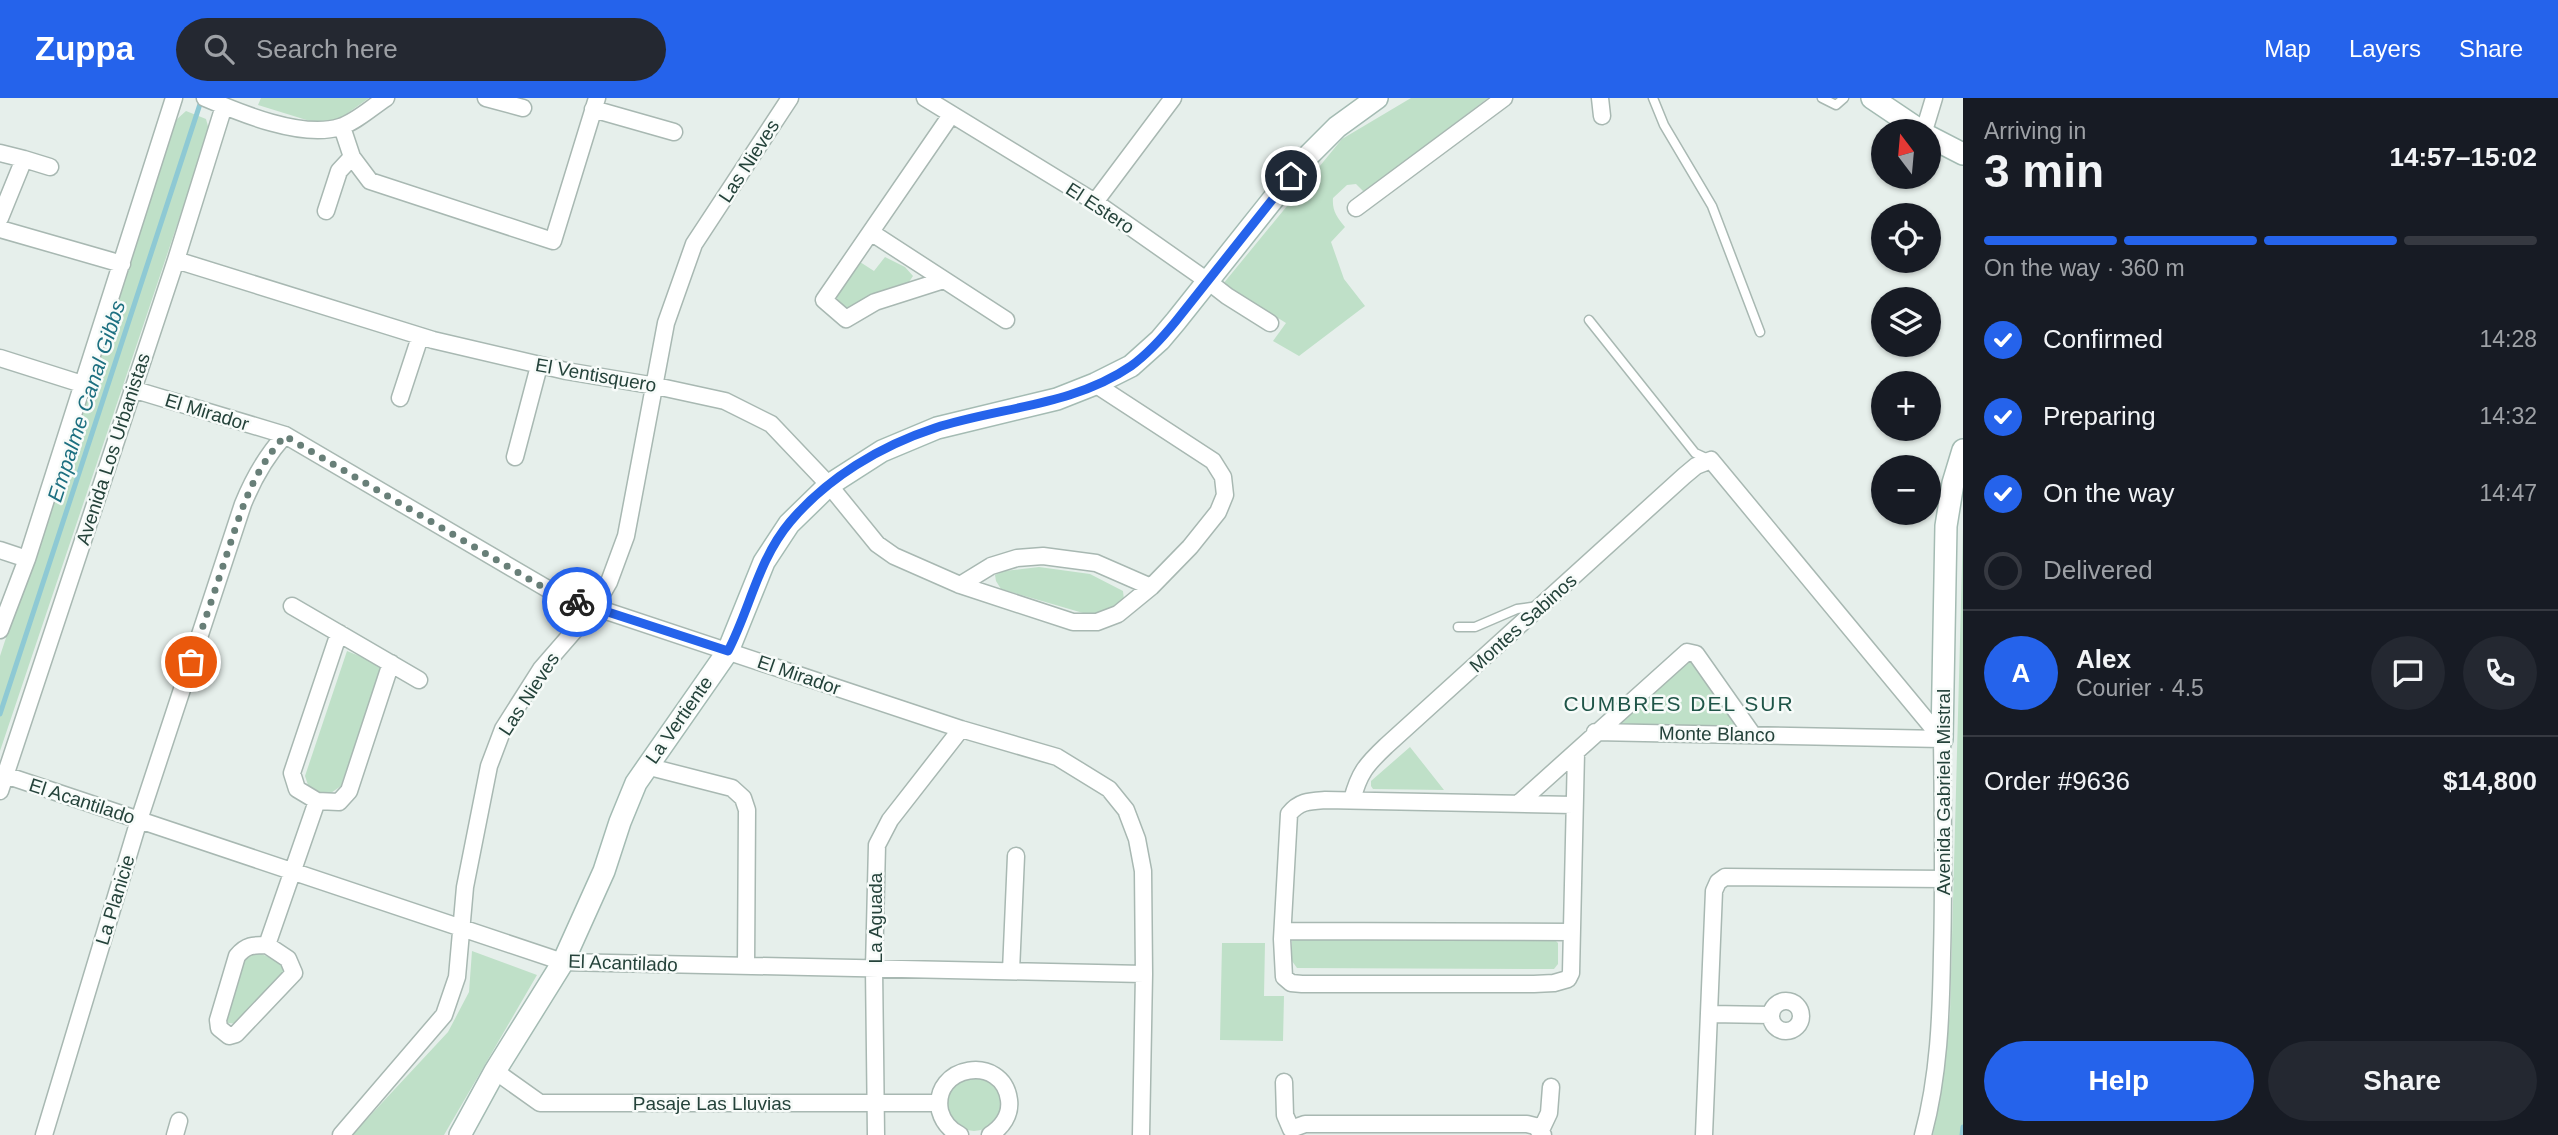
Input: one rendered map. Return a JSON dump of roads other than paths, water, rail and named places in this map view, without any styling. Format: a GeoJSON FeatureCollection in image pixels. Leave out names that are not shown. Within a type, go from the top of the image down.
{"type":"FeatureCollection","features":[{"type":"Feature","properties":{"kind":"street"},"geometry":{"type":"LineString","coordinates":[[0,630],[27,559],[174,98]]}},
{"type":"Feature","properties":{"kind":"street"},"geometry":{"type":"LineString","coordinates":[[214,102],[294,128],[325,129],[342,127],[386,98]]}},
{"type":"Feature","properties":{"kind":"street"},"geometry":{"type":"LineString","coordinates":[[486,98],[523,108]]}},
{"type":"Feature","properties":{"kind":"street","name":"Las Nieves"},"geometry":{"type":"LineString","coordinates":[[341,1135],[444,1015],[457,977],[465,887],[489,766],[503,729],[541,668],[594,608],[609,582],[626,536],[666,323],[694,244],[790,98]]}},
{"type":"Feature","properties":{"kind":"street","name":"El Estero"},"geometry":{"type":"LineString","coordinates":[[925,98],[948,108],[1094,202],[1227,296],[1270,323]]}},
{"type":"Feature","properties":{"kind":"street"},"geometry":{"type":"LineString","coordinates":[[1094,202],[1173,98]]}},
{"type":"Feature","properties":{"kind":"street","name":"La Vertiente"},"geometry":{"type":"LineString","coordinates":[[460,1135],[495,1071],[563,962],[604,871],[628,800],[646,766],[728,651],[764,562],[777,539],[802,509],[829,485],[864,461],[909,438],[972,419],[1057,399],[1131,366],[1146,353],[1209,282],[1305,159],[1337,127],[1377,98]]}},
{"type":"Feature","properties":{"kind":"street"},"geometry":{"type":"LineString","coordinates":[[1356,208],[1504,98]]}},
{"type":"Feature","properties":{"kind":"street"},"geometry":{"type":"LineString","coordinates":[[1600,98],[1602,116]]}},
{"type":"Feature","properties":{"kind":"street"},"geometry":{"type":"LineString","coordinates":[[1872,98],[1898,105],[1911,119]]}},
{"type":"Feature","properties":{"kind":"street"},"geometry":{"type":"LineString","coordinates":[[1926,119],[1934,98]]}},
{"type":"Feature","properties":{"kind":"street","name":"Avenida Los Urbanistas"},"geometry":{"type":"LineString","coordinates":[[3,783],[176,260],[214,102]]}},
{"type":"Feature","properties":{"kind":"street"},"geometry":{"type":"LineString","coordinates":[[342,127],[352,156],[370,181],[553,241],[595,103],[674,132]]}},
{"type":"Feature","properties":{"kind":"street"},"geometry":{"type":"LineString","coordinates":[[944,280],[875,302],[846,319],[824,300],[872,233],[948,108]]}},
{"type":"Feature","properties":{"kind":"street"},"geometry":{"type":"LineString","coordinates":[[1941,143],[1963,154]]}},
{"type":"Feature","properties":{"kind":"street"},"geometry":{"type":"LineString","coordinates":[[0,153],[50,167]]}},
{"type":"Feature","properties":{"kind":"street"},"geometry":{"type":"LineString","coordinates":[[326,211],[339,171],[352,156]]}},
{"type":"Feature","properties":{"kind":"street"},"geometry":{"type":"LineString","coordinates":[[0,218],[24,159]]}},
{"type":"Feature","properties":{"kind":"street"},"geometry":{"type":"LineString","coordinates":[[0,229],[122,264]]}},
{"type":"Feature","properties":{"kind":"street"},"geometry":{"type":"LineString","coordinates":[[872,233],[1006,320]]}},
{"type":"Feature","properties":{"kind":"street","name":"El Ventisquero"},"geometry":{"type":"LineString","coordinates":[[176,260],[420,337],[539,366],[725,401],[771,424],[829,485],[877,544],[894,555],[960,585],[1085,623],[1097,622],[1118,614],[1151,587],[1190,547],[1218,512],[1225,495],[1223,477],[1213,461],[1095,384]]}},
{"type":"Feature","properties":{"kind":"street"},"geometry":{"type":"LineString","coordinates":[[400,398],[420,337]]}},
{"type":"Feature","properties":{"kind":"street"},"geometry":{"type":"LineString","coordinates":[[0,358],[82,384]]}},
{"type":"Feature","properties":{"kind":"street"},"geometry":{"type":"LineString","coordinates":[[515,457],[539,366]]}},
{"type":"Feature","properties":{"kind":"street","name":"El Mirador"},"geometry":{"type":"LineString","coordinates":[[132,389],[285,436],[558,596],[961,729],[1057,757],[1109,789],[1126,810],[1137,839],[1143,871],[1141,1135]]}},
{"type":"Feature","properties":{"kind":"street","name":"La Planicie"},"geometry":{"type":"LineString","coordinates":[[44,1135],[139,820],[243,504],[262,464],[285,436]]}},
{"type":"Feature","properties":{"kind":"street","name":"Avenida Gabriela Mistral"},"geometry":{"type":"LineString","coordinates":[[1923,1135],[1935,1072],[1941,1020],[1946,526],[1953,483],[1963,450]]}},
{"type":"Feature","properties":{"kind":"street"},"geometry":{"type":"LineString","coordinates":[[1711,460],[1942,739]]}},
{"type":"Feature","properties":{"kind":"street","name":"Montes Sabinos"},"geometry":{"type":"LineString","coordinates":[[1352,800],[1357,779],[1364,768],[1684,476],[1696,466],[1711,460]]}},
{"type":"Feature","properties":{"kind":"street"},"geometry":{"type":"LineString","coordinates":[[0,550],[27,559]]}},
{"type":"Feature","properties":{"kind":"street"},"geometry":{"type":"LineString","coordinates":[[960,585],[992,566],[1017,558],[1043,556],[1096,563],[1151,587]]}},
{"type":"Feature","properties":{"kind":"street"},"geometry":{"type":"LineString","coordinates":[[292,606],[419,680]]}},
{"type":"Feature","properties":{"kind":"street"},"geometry":{"type":"LineString","coordinates":[[339,633],[292,774],[297,789],[317,801],[339,802],[349,791],[391,663]]}},
{"type":"Feature","properties":{"kind":"street"},"geometry":{"type":"LineString","coordinates":[[1519,803],[1681,655],[1691,652],[1696,654],[1753,735]]}},
{"type":"Feature","properties":{"kind":"street","name":"La Aguada"},"geometry":{"type":"LineString","coordinates":[[876,1135],[875,860],[880,836],[961,729]]}},
{"type":"Feature","properties":{"kind":"street","name":"Monte Blanco"},"geometry":{"type":"LineString","coordinates":[[1595,732],[1942,739]]}},
{"type":"Feature","properties":{"kind":"street"},"geometry":{"type":"LineString","coordinates":[[1573,806],[1352,800],[1307,801],[1295,806],[1289,814],[1283,931],[1284,977],[1291,982],[1328,984],[1544,984],[1569,979],[1576,752]]}},
{"type":"Feature","properties":{"kind":"street"},"geometry":{"type":"LineString","coordinates":[[646,766],[732,788],[743,798],[747,810],[746,966]]}},
{"type":"Feature","properties":{"kind":"street","name":"El Acantilado"},"geometry":{"type":"LineString","coordinates":[[3,783],[139,820],[563,962],[1144,974]]}},
{"type":"Feature","properties":{"kind":"street"},"geometry":{"type":"LineString","coordinates":[[267,945],[317,801]]}},
{"type":"Feature","properties":{"kind":"street"},"geometry":{"type":"LineString","coordinates":[[1011,971],[1016,856]]}},
{"type":"Feature","properties":{"kind":"street"},"geometry":{"type":"LineString","coordinates":[[1704,1135],[1714,891],[1718,882],[1725,877],[1944,879]]}},
{"type":"Feature","properties":{"kind":"street"},"geometry":{"type":"LineString","coordinates":[[1283,931],[1571,932]]}},
{"type":"Feature","properties":{"kind":"street"},"geometry":{"type":"LineString","coordinates":[[253,944],[267,945],[288,958],[294,973],[236,1034],[229,1037],[219,1028],[218,1020],[237,956],[243,948],[253,944]]}},
{"type":"Feature","properties":{"kind":"street"},"geometry":{"type":"LineString","coordinates":[[1710,1014],[1771,1015]]}},
{"type":"Feature","properties":{"kind":"street"},"geometry":{"type":"LineString","coordinates":[[960,1135],[947,1126],[939,1103],[948,1080],[969,1069],[982,1069],[993,1073],[1002,1081],[1008,1092],[1008,1116],[1001,1127],[990,1135]]}},
{"type":"Feature","properties":{"kind":"street","name":"Pasaje Las Lluvias"},"geometry":{"type":"LineString","coordinates":[[495,1071],[540,1103],[939,1103]]}},
{"type":"Feature","properties":{"kind":"street"},"geometry":{"type":"LineString","coordinates":[[1284,1082],[1285,1115],[1289,1132],[1305,1124],[1527,1124],[1542,1133],[1549,1113],[1551,1087]]}},
{"type":"Feature","properties":{"kind":"lane"},"geometry":{"type":"LineString","coordinates":[[1653,98],[1664,125],[1712,206],[1760,332]]}},
{"type":"Feature","properties":{"kind":"lane"},"geometry":{"type":"LineString","coordinates":[[1822,98],[1836,106],[1844,98]]}},
{"type":"Feature","properties":{"kind":"lane"},"geometry":{"type":"LineString","coordinates":[[1589,320],[1695,453],[1711,460]]}},
{"type":"Feature","properties":{"kind":"lane"},"geometry":{"type":"LineString","coordinates":[[1458,627],[1475,627],[1517,609],[1541,607]]}},
{"type":"Feature","properties":{"kind":"waterway","name":"Empalme Canal Gibbs"},"geometry":{"type":"LineString","coordinates":[[0,714],[202,98]]}},
{"type":"Feature","properties":{"kind":"waterway"},"geometry":{"type":"LineString","coordinates":[[1962,1135],[1963,1127]]}},
{"type":"Feature","properties":{"kind":"district","name":"CUMBRES DEL SUR"},"geometry":{"type":"Point","coordinates":[1679,703]}}]}
